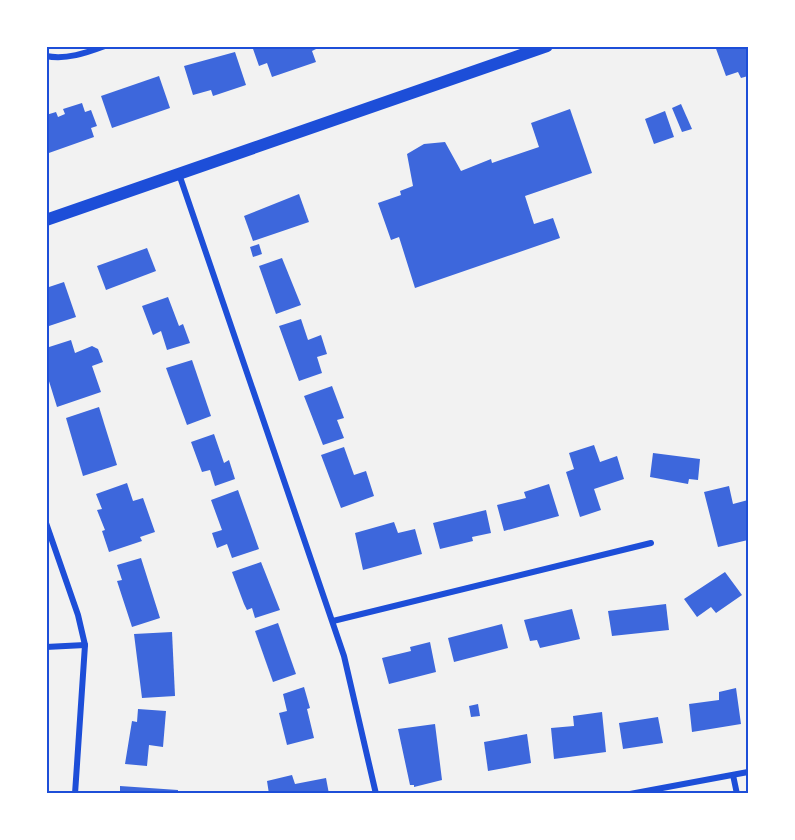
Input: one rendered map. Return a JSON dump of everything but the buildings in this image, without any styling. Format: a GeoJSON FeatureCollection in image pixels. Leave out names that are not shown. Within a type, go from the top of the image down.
{"type":"FeatureCollection","features":[{"type":"Feature","properties":{"kind":"main road"},"geometry":{"type":"LineString","coordinates":[[46,220],[547,46]]}},
{"type":"Feature","properties":{"kind":"street"},"geometry":{"type":"LineString","coordinates":[[46,56],[56,58],[83,54],[105,46]]}},
{"type":"Feature","properties":{"kind":"street"},"geometry":{"type":"LineString","coordinates":[[178,173],[333,621],[355,696],[376,794]]}},
{"type":"Feature","properties":{"kind":"street"},"geometry":{"type":"LineString","coordinates":[[46,523],[78,615],[85,645],[75,794]]}},
{"type":"Feature","properties":{"kind":"street"},"geometry":{"type":"LineString","coordinates":[[333,621],[651,543]]}},
{"type":"Feature","properties":{"kind":"street"},"geometry":{"type":"LineString","coordinates":[[46,647],[85,645]]}},
{"type":"Feature","properties":{"kind":"street"},"geometry":{"type":"LineString","coordinates":[[630,794],[748,772]]}},
{"type":"Feature","properties":{"kind":"street"},"geometry":{"type":"LineString","coordinates":[[733,775],[737,794]]}}]}
